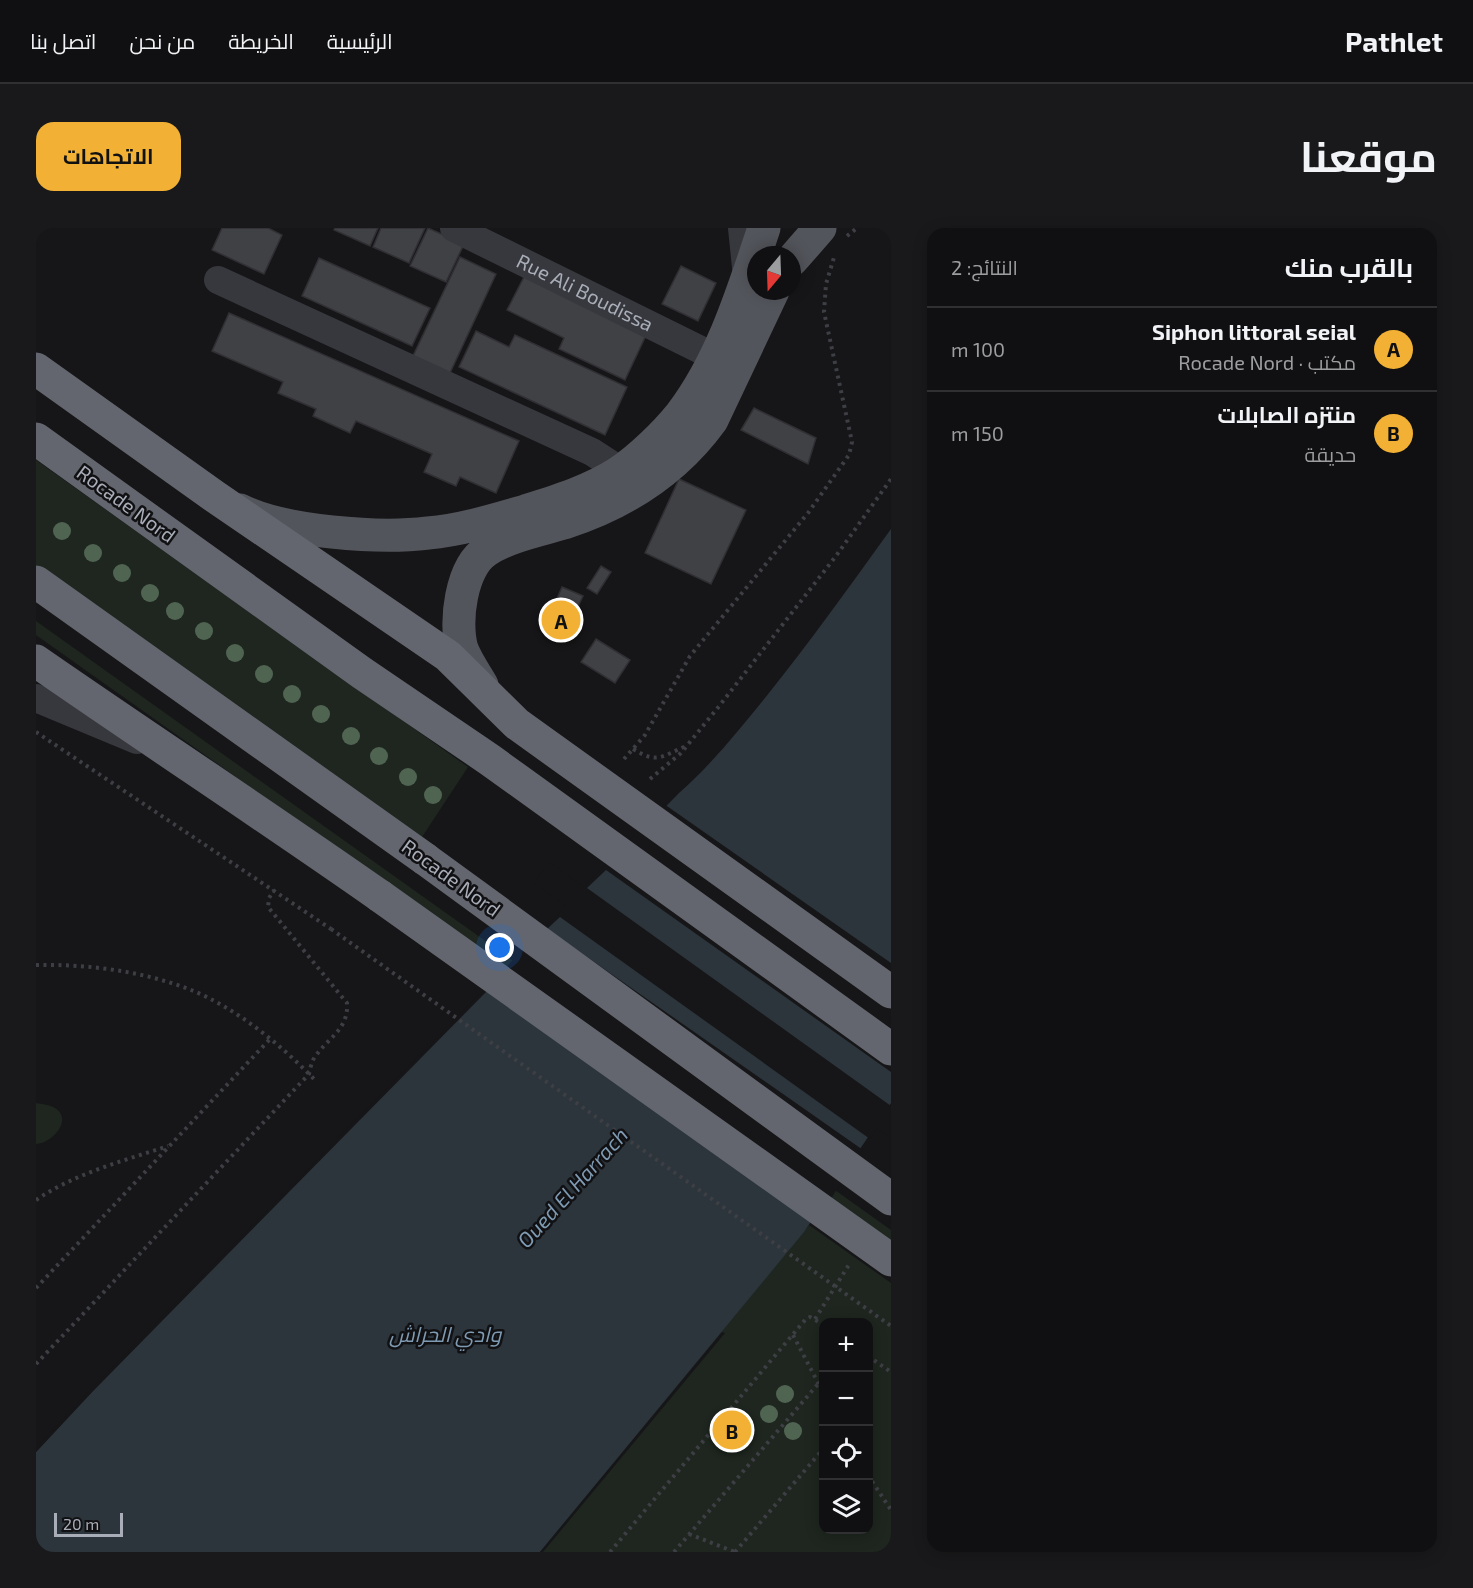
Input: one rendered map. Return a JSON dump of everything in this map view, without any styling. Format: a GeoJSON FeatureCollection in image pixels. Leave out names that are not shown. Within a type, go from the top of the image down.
{"type":"FeatureCollection","features":[{"type":"Feature","properties":{"kind":"highway"},"geometry":{"type":"LineString","coordinates":[[43,376],[448,656],[517,724],[891,992]]}},
{"type":"Feature","properties":{"kind":"highway","name":"Rocade Nord"},"geometry":{"type":"LineString","coordinates":[[36,439],[362,673],[490,760],[891,1049]]}},
{"type":"Feature","properties":{"kind":"highway","name":"Rocade Nord"},"geometry":{"type":"LineString","coordinates":[[36,582],[425,859],[891,1199]]}},
{"type":"Feature","properties":{"kind":"highway"},"geometry":{"type":"LineString","coordinates":[[36,660],[164,750],[269,818],[891,1260]]}},
{"type":"Feature","properties":{"kind":"main road"},"geometry":{"type":"LineString","coordinates":[[763,246],[764,228]]}},
{"type":"Feature","properties":{"kind":"main road"},"geometry":{"type":"LineString","coordinates":[[801,255],[833,239]]}},
{"type":"Feature","properties":{"kind":"main road"},"geometry":{"type":"LineString","coordinates":[[490,696],[470,666],[462,649],[459,632],[463,589],[469,571],[484,551],[608,506],[653,444],[680,414],[751,300]]}},
{"type":"Feature","properties":{"kind":"main road"},"geometry":{"type":"LineString","coordinates":[[214,496],[245,513],[315,530],[348,533],[427,534],[495,520],[627,482],[684,453],[712,420],[755,300]]}},
{"type":"Feature","properties":{"kind":"street","name":"Rue Ali Boudissa"},"geometry":{"type":"LineString","coordinates":[[454,228],[715,357]]}},
{"type":"Feature","properties":{"kind":"street"},"geometry":{"type":"LineString","coordinates":[[742,228],[748,246]]}},
{"type":"Feature","properties":{"kind":"street"},"geometry":{"type":"LineString","coordinates":[[218,280],[592,452],[612,465],[627,482]]}},
{"type":"Feature","properties":{"kind":"street"},"geometry":{"type":"LineString","coordinates":[[36,698],[75,716],[164,750]]}},
{"type":"Feature","properties":{"kind":"path"},"geometry":{"type":"LineString","coordinates":[[624,759],[645,735],[690,656],[808,513],[849,455],[852,442],[824,312],[833,239],[857,228]]}},
{"type":"Feature","properties":{"kind":"path"},"geometry":{"type":"LineString","coordinates":[[650,779],[686,746],[836,556],[891,479]]}},
{"type":"Feature","properties":{"kind":"path"},"geometry":{"type":"LineString","coordinates":[[36,732],[331,929],[891,1326]]}},
{"type":"Feature","properties":{"kind":"path"},"geometry":{"type":"LineString","coordinates":[[633,748],[647,757],[656,759],[686,746]]}},
{"type":"Feature","properties":{"kind":"path"},"geometry":{"type":"LineString","coordinates":[[36,1364],[309,1074],[313,1060],[343,1025],[348,1013],[347,1003],[268,907],[268,898],[274,890]]}},
{"type":"Feature","properties":{"kind":"path"},"geometry":{"type":"LineString","coordinates":[[36,965],[106,970],[144,976],[170,983],[212,1000],[270,1040],[314,1079]]}},
{"type":"Feature","properties":{"kind":"path"},"geometry":{"type":"LineString","coordinates":[[36,1288],[270,1040]]}},
{"type":"Feature","properties":{"kind":"path"},"geometry":{"type":"LineString","coordinates":[[36,1200],[99,1168],[170,1146]]}},
{"type":"Feature","properties":{"kind":"path"},"geometry":{"type":"LineString","coordinates":[[36,1282],[46,1277]]}},
{"type":"Feature","properties":{"kind":"path"},"geometry":{"type":"LineString","coordinates":[[610,1552],[805,1320],[810,1317],[819,1322]]}},
{"type":"Feature","properties":{"kind":"path"},"geometry":{"type":"LineString","coordinates":[[674,1552],[818,1384],[793,1335]]}},
{"type":"Feature","properties":{"kind":"path"},"geometry":{"type":"LineString","coordinates":[[873,1359],[891,1372]]}},
{"type":"Feature","properties":{"kind":"path"},"geometry":{"type":"LineString","coordinates":[[689,1534],[735,1552],[819,1454]]}},
{"type":"Feature","properties":{"kind":"path"},"geometry":{"type":"LineString","coordinates":[[872,1480],[891,1510]]}},
{"type":"Feature","properties":{"kind":"shaded area"},"geometry":{"type":"Polygon","coordinates":[[[36,460],[468,767],[422,837],[36,565],[36,460]]]}},
{"type":"Feature","properties":{"kind":"shaded area"},"geometry":{"type":"Polygon","coordinates":[[[36,621],[891,1230],[891,1242],[36,635],[36,621]]]}},
{"type":"Feature","properties":{"kind":"shaded area"},"geometry":{"type":"Polygon","coordinates":[[[36,1103],[55,1108],[62,1119],[54,1136],[36,1144],[36,1103]]]}},
{"type":"Feature","properties":{"kind":"shaded area"},"geometry":{"type":"Polygon","coordinates":[[[809,1225],[891,1283],[891,1552],[540,1552],[809,1225]]]}},
{"type":"Feature","properties":{"kind":"water","name":"وادي الحراش"},"geometry":{"type":"Polygon","coordinates":[[[891,529],[891,1103],[804,1232],[540,1552],[36,1552],[36,1452],[92,1392],[714,759],[797,656],[891,529]]]}},
{"type":"Feature","properties":{"kind":"pier"},"geometry":{"type":"Polygon","coordinates":[[[664,804],[891,963],[891,1072],[606,870],[587,888],[891,1106],[891,1137],[877,1129],[870,1139],[560,917],[547,929],[863,1150],[814,1224],[487,991],[92,1392],[36,1452],[36,1448],[90,1390],[566,906],[534,884],[547,864],[550,863],[584,887],[664,804]]]}},
{"type":"Feature","properties":{"kind":"pier"},"geometry":{"type":"Polygon","coordinates":[[[722,1332],[725,1333],[543,1552],[540,1552],[722,1332]]]}},
{"type":"Feature","properties":{"kind":"building"},"geometry":{"type":"Polygon","coordinates":[[[222,228],[268,228],[282,235],[264,274],[212,250],[222,228]]]}},
{"type":"Feature","properties":{"kind":"building"},"geometry":{"type":"Polygon","coordinates":[[[335,228],[378,228],[370,246],[334,230],[335,228]]]}},
{"type":"Feature","properties":{"kind":"building"},"geometry":{"type":"Polygon","coordinates":[[[381,228],[425,228],[409,263],[373,247],[381,228]]]}},
{"type":"Feature","properties":{"kind":"building"},"geometry":{"type":"Polygon","coordinates":[[[428,228],[464,244],[446,282],[410,266],[428,228]]]}},
{"type":"Feature","properties":{"kind":"building"},"geometry":{"type":"Polygon","coordinates":[[[460,257],[496,274],[450,373],[413,356],[460,257]]]}},
{"type":"Feature","properties":{"kind":"building"},"geometry":{"type":"Polygon","coordinates":[[[319,258],[430,308],[412,346],[302,296],[319,258]]]}},
{"type":"Feature","properties":{"kind":"building"},"geometry":{"type":"Polygon","coordinates":[[[681,266],[716,283],[698,321],[662,304],[681,266]]]}},
{"type":"Feature","properties":{"kind":"building"},"geometry":{"type":"Polygon","coordinates":[[[526,273],[648,331],[625,380],[559,349],[564,338],[507,310],[526,273]]]}},
{"type":"Feature","properties":{"kind":"building"},"geometry":{"type":"Polygon","coordinates":[[[229,313],[519,441],[496,493],[460,477],[456,486],[424,472],[432,454],[356,421],[350,433],[313,416],[316,409],[278,393],[283,382],[212,351],[229,313]]]}},
{"type":"Feature","properties":{"kind":"building"},"geometry":{"type":"Polygon","coordinates":[[[476,331],[509,347],[515,335],[627,387],[605,435],[459,367],[476,331]]]}},
{"type":"Feature","properties":{"kind":"building"},"geometry":{"type":"Polygon","coordinates":[[[754,408],[816,438],[808,464],[741,430],[754,408]]]}},
{"type":"Feature","properties":{"kind":"building"},"geometry":{"type":"Polygon","coordinates":[[[679,479],[746,510],[711,584],[645,553],[679,479]]]}},
{"type":"Feature","properties":{"kind":"building"},"geometry":{"type":"Polygon","coordinates":[[[601,566],[611,572],[597,594],[587,588],[601,566]]]}},
{"type":"Feature","properties":{"kind":"building"},"geometry":{"type":"Polygon","coordinates":[[[562,587],[583,596],[569,626],[549,617],[562,587]]]}},
{"type":"Feature","properties":{"kind":"building"},"geometry":{"type":"Polygon","coordinates":[[[596,639],[630,660],[615,683],[581,662],[596,639]]]}},
{"type":"Feature","properties":{"kind":"place","name":"Siphon littoral seial"},"geometry":{"type":"Point","coordinates":[561,620]}},
{"type":"Feature","properties":{"kind":"place","name":"منتزه الصابلات"},"geometry":{"type":"Point","coordinates":[732,1430]}},
{"type":"Feature","properties":{"kind":"water label","name":"Oued El Harrach"},"geometry":{"type":"Point","coordinates":[573,1188]}}]}
